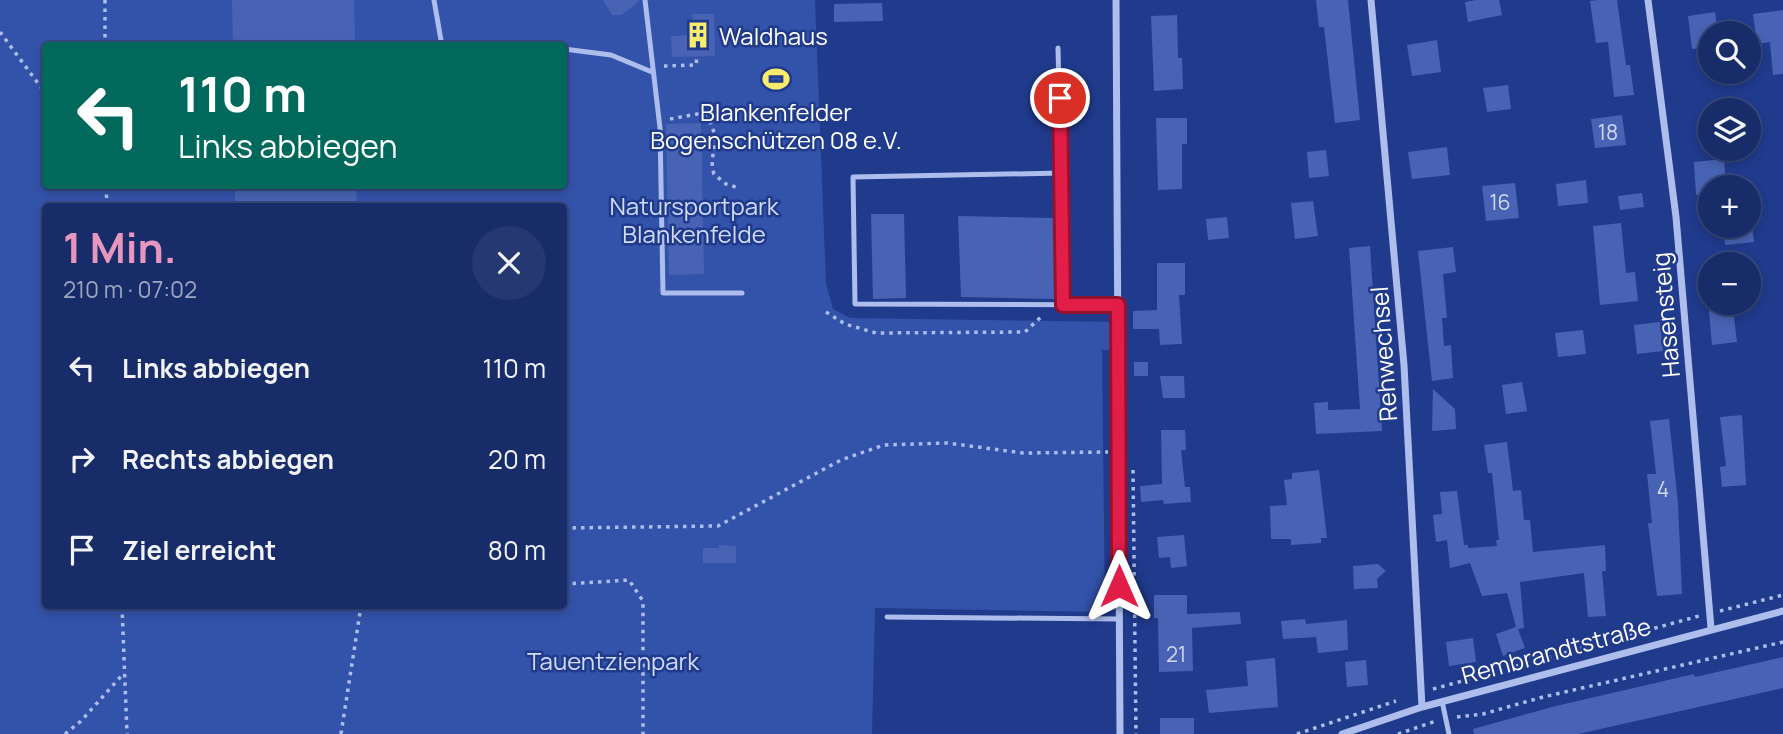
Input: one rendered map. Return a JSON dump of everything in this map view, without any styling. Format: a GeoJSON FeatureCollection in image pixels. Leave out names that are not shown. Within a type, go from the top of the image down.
{"type":"FeatureCollection","features":[{"type":"Feature","properties":{"kind":"street"},"geometry":{"type":"LineString","coordinates":[[1116,0],[1120,734]]}},
{"type":"Feature","properties":{"kind":"street","name":"Rehwechsel"},"geometry":{"type":"LineString","coordinates":[[1371,0],[1404,365],[1422,707]]}},
{"type":"Feature","properties":{"kind":"street","name":"Hasensteig"},"geometry":{"type":"LineString","coordinates":[[1648,0],[1676,217],[1711,628]]}},
{"type":"Feature","properties":{"kind":"street","name":"Rembrandtstraße"},"geometry":{"type":"LineString","coordinates":[[1342,734],[1422,707],[1783,611]]}},
{"type":"Feature","properties":{"kind":"lane"},"geometry":{"type":"LineString","coordinates":[[434,0],[441,42]]}},
{"type":"Feature","properties":{"kind":"lane"},"geometry":{"type":"LineString","coordinates":[[645,0],[659,122],[663,293],[742,293]]}},
{"type":"Feature","properties":{"kind":"lane"},"geometry":{"type":"LineString","coordinates":[[1058,48],[1063,305]]}},
{"type":"Feature","properties":{"kind":"lane"},"geometry":{"type":"LineString","coordinates":[[567,49],[611,55],[652,69]]}},
{"type":"Feature","properties":{"kind":"lane"},"geometry":{"type":"LineString","coordinates":[[1062,173],[853,177],[855,304],[1118,305]]}},
{"type":"Feature","properties":{"kind":"lane"},"geometry":{"type":"LineString","coordinates":[[887,617],[1119,619]]}},
{"type":"Feature","properties":{"kind":"lane"},"geometry":{"type":"LineString","coordinates":[[1442,702],[1449,734]]}},
{"type":"Feature","properties":{"kind":"path"},"geometry":{"type":"LineString","coordinates":[[105,0],[106,42]]}},
{"type":"Feature","properties":{"kind":"path"},"geometry":{"type":"LineString","coordinates":[[0,32],[42,89]]}},
{"type":"Feature","properties":{"kind":"path"},"geometry":{"type":"LineString","coordinates":[[652,69],[696,65],[697,57]]}},
{"type":"Feature","properties":{"kind":"path"},"geometry":{"type":"LineString","coordinates":[[659,122],[681,115],[697,114],[706,117],[716,143],[712,162],[714,174],[726,184],[739,188]]}},
{"type":"Feature","properties":{"kind":"path"},"geometry":{"type":"LineString","coordinates":[[826,312],[845,324],[876,333],[1025,332],[1036,324],[1045,312]]}},
{"type":"Feature","properties":{"kind":"path"},"geometry":{"type":"LineString","coordinates":[[567,528],[718,526],[841,460],[884,444],[947,443],[1023,453],[1119,452]]}},
{"type":"Feature","properties":{"kind":"path"},"geometry":{"type":"LineString","coordinates":[[567,584],[629,580],[643,601],[643,734]]}},
{"type":"Feature","properties":{"kind":"path"},"geometry":{"type":"LineString","coordinates":[[122,609],[127,734]]}},
{"type":"Feature","properties":{"kind":"path"},"geometry":{"type":"LineString","coordinates":[[341,734],[360,609]]}},
{"type":"Feature","properties":{"kind":"path"},"geometry":{"type":"LineString","coordinates":[[1398,734],[1446,718],[1483,715],[1543,697],[1783,642]]}},
{"type":"Feature","properties":{"kind":"path"},"geometry":{"type":"LineString","coordinates":[[65,734],[81,721],[124,673]]}},
{"type":"Feature","properties":{"kind":"green space"},"geometry":{"type":"Polygon","coordinates":[[[0,0],[815,0],[826,283],[833,309],[850,318],[1119,322],[1120,350],[1102,350],[1105,612],[875,608],[872,734],[0,734],[0,0]]]}},
{"type":"Feature","properties":{"kind":"building"},"geometry":{"type":"Polygon","coordinates":[[[232,0],[354,0],[355,42],[233,42],[232,0]]]}},
{"type":"Feature","properties":{"kind":"building"},"geometry":{"type":"Polygon","coordinates":[[[603,0],[640,0],[622,15],[612,15],[603,0]]]}},
{"type":"Feature","properties":{"kind":"building"},"geometry":{"type":"Polygon","coordinates":[[[1316,0],[1348,0],[1360,120],[1335,123],[1324,27],[1319,27],[1316,0]]]}},
{"type":"Feature","properties":{"kind":"building"},"geometry":{"type":"Polygon","coordinates":[[[1499,0],[1502,15],[1468,22],[1465,2],[1499,0]]]}},
{"type":"Feature","properties":{"kind":"building"},"geometry":{"type":"Polygon","coordinates":[[[1617,0],[1626,65],[1630,65],[1634,95],[1614,97],[1608,42],[1596,43],[1590,1],[1617,0]]]}},
{"type":"Feature","properties":{"kind":"building"},"geometry":{"type":"Polygon","coordinates":[[[882,3],[883,21],[834,22],[834,4],[882,3]]]}},
{"type":"Feature","properties":{"kind":"building"},"geometry":{"type":"Polygon","coordinates":[[[1783,10],[1783,74],[1773,75],[1770,42],[1761,43],[1761,21],[1754,21],[1753,14],[1783,10]]]}},
{"type":"Feature","properties":{"kind":"building"},"geometry":{"type":"Polygon","coordinates":[[[1715,12],[1716,21],[1698,21],[1698,48],[1692,49],[1688,16],[1715,12]]]}},
{"type":"Feature","properties":{"kind":"building","name":"Waldhaus"},"geometry":{"type":"Polygon","coordinates":[[[692,14],[714,14],[715,56],[672,57],[671,36],[693,35],[692,14]]]}},
{"type":"Feature","properties":{"kind":"building"},"geometry":{"type":"Polygon","coordinates":[[[1177,15],[1178,58],[1182,58],[1183,89],[1154,91],[1151,16],[1177,15]]]}},
{"type":"Feature","properties":{"kind":"building"},"geometry":{"type":"Polygon","coordinates":[[[1437,40],[1441,72],[1412,76],[1407,45],[1437,40]]]}},
{"type":"Feature","properties":{"kind":"building"},"geometry":{"type":"Polygon","coordinates":[[[1508,85],[1511,109],[1487,112],[1483,88],[1508,85]]]}},
{"type":"Feature","properties":{"kind":"building"},"geometry":{"type":"Polygon","coordinates":[[[1622,115],[1626,145],[1595,148],[1591,119],[1622,115]]]}},
{"type":"Feature","properties":{"kind":"building"},"geometry":{"type":"Polygon","coordinates":[[[1156,118],[1187,118],[1187,144],[1182,144],[1182,189],[1158,190],[1156,118]]]}},
{"type":"Feature","properties":{"kind":"building"},"geometry":{"type":"Polygon","coordinates":[[[701,123],[704,274],[669,275],[666,124],[701,123]]]}},
{"type":"Feature","properties":{"kind":"building"},"geometry":{"type":"Polygon","coordinates":[[[1447,147],[1450,175],[1412,179],[1408,152],[1447,147]]]}},
{"type":"Feature","properties":{"kind":"building"},"geometry":{"type":"Polygon","coordinates":[[[1326,150],[1329,176],[1309,178],[1307,152],[1326,150]]]}},
{"type":"Feature","properties":{"kind":"building"},"geometry":{"type":"Polygon","coordinates":[[[1724,161],[1725,175],[1698,175],[1696,195],[1694,162],[1724,161]]]}},
{"type":"Feature","properties":{"kind":"building"},"geometry":{"type":"Polygon","coordinates":[[[1586,180],[1588,203],[1558,206],[1556,184],[1586,180]]]}},
{"type":"Feature","properties":{"kind":"building"},"geometry":{"type":"Polygon","coordinates":[[[1515,183],[1519,218],[1486,221],[1482,186],[1515,183]]]}},
{"type":"Feature","properties":{"kind":"building"},"geometry":{"type":"Polygon","coordinates":[[[235,189],[356,189],[357,203],[235,203],[235,189]]]}},
{"type":"Feature","properties":{"kind":"building"},"geometry":{"type":"Polygon","coordinates":[[[1642,193],[1644,207],[1620,210],[1618,196],[1642,193]]]}},
{"type":"Feature","properties":{"kind":"building"},"geometry":{"type":"Polygon","coordinates":[[[1313,201],[1318,236],[1295,239],[1291,203],[1313,201]]]}},
{"type":"Feature","properties":{"kind":"building"},"geometry":{"type":"Polygon","coordinates":[[[871,214],[904,214],[906,298],[873,299],[871,214]]]}},
{"type":"Feature","properties":{"kind":"building"},"geometry":{"type":"Polygon","coordinates":[[[958,216],[1054,218],[1056,299],[961,297],[958,216]]]}},
{"type":"Feature","properties":{"kind":"building"},"geometry":{"type":"Polygon","coordinates":[[[1227,217],[1229,238],[1208,240],[1206,219],[1227,217]]]}},
{"type":"Feature","properties":{"kind":"building"},"geometry":{"type":"Polygon","coordinates":[[[1621,223],[1626,273],[1635,272],[1638,301],[1600,305],[1593,226],[1621,223]]]}},
{"type":"Feature","properties":{"kind":"building"},"geometry":{"type":"Polygon","coordinates":[[[1724,238],[1754,238],[1754,242],[1725,245],[1724,238]]]}},
{"type":"Feature","properties":{"kind":"building"},"geometry":{"type":"Polygon","coordinates":[[[1370,246],[1382,431],[1316,434],[1314,403],[1328,402],[1328,410],[1360,409],[1349,248],[1370,246]]]}},
{"type":"Feature","properties":{"kind":"building"},"geometry":{"type":"Polygon","coordinates":[[[1453,247],[1456,272],[1443,274],[1447,318],[1442,318],[1444,346],[1451,345],[1453,378],[1432,381],[1418,251],[1453,247]]]}},
{"type":"Feature","properties":{"kind":"building"},"geometry":{"type":"Polygon","coordinates":[[[1157,263],[1185,263],[1185,295],[1179,295],[1182,344],[1160,345],[1159,329],[1133,329],[1133,311],[1157,310],[1157,263]]]}},
{"type":"Feature","properties":{"kind":"building"},"geometry":{"type":"Polygon","coordinates":[[[1709,315],[1734,315],[1737,342],[1712,345],[1709,315]]]}},
{"type":"Feature","properties":{"kind":"building"},"geometry":{"type":"Polygon","coordinates":[[[1660,322],[1663,351],[1637,354],[1634,325],[1660,322]]]}},
{"type":"Feature","properties":{"kind":"building"},"geometry":{"type":"Polygon","coordinates":[[[1583,330],[1586,354],[1558,357],[1555,333],[1583,330]]]}},
{"type":"Feature","properties":{"kind":"building"},"geometry":{"type":"Polygon","coordinates":[[[1134,362],[1148,362],[1148,376],[1134,376],[1134,362]]]}},
{"type":"Feature","properties":{"kind":"building"},"geometry":{"type":"Polygon","coordinates":[[[1160,376],[1184,376],[1185,398],[1163,398],[1160,376]]]}},
{"type":"Feature","properties":{"kind":"building"},"geometry":{"type":"Polygon","coordinates":[[[1522,382],[1527,411],[1506,414],[1502,385],[1522,382]]]}},
{"type":"Feature","properties":{"kind":"building"},"geometry":{"type":"Polygon","coordinates":[[[1433,389],[1455,409],[1456,429],[1432,431],[1433,389]]]}},
{"type":"Feature","properties":{"kind":"building"},"geometry":{"type":"Polygon","coordinates":[[[1742,415],[1746,485],[1722,487],[1720,467],[1726,466],[1720,417],[1742,415]]]}},
{"type":"Feature","properties":{"kind":"building"},"geometry":{"type":"Polygon","coordinates":[[[1669,419],[1678,503],[1682,594],[1657,596],[1648,523],[1652,523],[1647,474],[1656,474],[1650,421],[1669,419]]]}},
{"type":"Feature","properties":{"kind":"building"},"geometry":{"type":"Polygon","coordinates":[[[1161,430],[1185,430],[1186,450],[1181,450],[1185,487],[1190,487],[1191,502],[1141,502],[1140,486],[1162,484],[1161,430]]]}},
{"type":"Feature","properties":{"kind":"building"},"geometry":{"type":"Polygon","coordinates":[[[1507,442],[1513,491],[1521,490],[1524,520],[1530,520],[1533,552],[1605,545],[1606,571],[1602,571],[1606,616],[1588,617],[1584,573],[1520,582],[1524,628],[1518,629],[1525,648],[1503,656],[1496,634],[1516,627],[1507,593],[1482,596],[1470,563],[1450,568],[1447,540],[1436,542],[1433,515],[1442,514],[1440,492],[1457,491],[1464,545],[1468,545],[1468,548],[1497,546],[1496,540],[1499,540],[1492,473],[1488,473],[1484,445],[1507,442]]]}},
{"type":"Feature","properties":{"kind":"building"},"geometry":{"type":"Polygon","coordinates":[[[1319,470],[1327,538],[1321,538],[1321,543],[1291,545],[1291,539],[1271,539],[1270,506],[1287,505],[1284,480],[1292,479],[1292,473],[1319,470]]]}},
{"type":"Feature","properties":{"kind":"building"},"geometry":{"type":"Polygon","coordinates":[[[1184,535],[1187,566],[1171,568],[1170,557],[1159,558],[1157,537],[1184,535]]]}},
{"type":"Feature","properties":{"kind":"building"},"geometry":{"type":"Polygon","coordinates":[[[719,545],[736,546],[736,563],[703,563],[703,548],[719,548],[719,545]]]}},
{"type":"Feature","properties":{"kind":"building"},"geometry":{"type":"Polygon","coordinates":[[[1378,564],[1386,571],[1377,579],[1378,588],[1354,589],[1353,566],[1378,564]]]}},
{"type":"Feature","properties":{"kind":"building"},"geometry":{"type":"Polygon","coordinates":[[[1154,595],[1187,595],[1187,614],[1240,612],[1241,624],[1192,628],[1193,671],[1159,672],[1158,618],[1154,618],[1154,595]]]}},
{"type":"Feature","properties":{"kind":"building"},"geometry":{"type":"Polygon","coordinates":[[[1305,619],[1306,624],[1347,620],[1348,650],[1318,653],[1316,637],[1283,639],[1281,621],[1305,619]]]}},
{"type":"Feature","properties":{"kind":"building"},"geometry":{"type":"Polygon","coordinates":[[[1473,638],[1476,662],[1449,666],[1446,642],[1473,638]]]}},
{"type":"Feature","properties":{"kind":"building"},"geometry":{"type":"Polygon","coordinates":[[[1783,657],[1783,688],[1578,734],[1474,734],[1473,729],[1556,706],[1694,674],[1695,677],[1783,657]]]}},
{"type":"Feature","properties":{"kind":"building"},"geometry":{"type":"Polygon","coordinates":[[[1275,658],[1278,707],[1209,713],[1206,690],[1248,686],[1246,661],[1275,658]]]}},
{"type":"Feature","properties":{"kind":"building"},"geometry":{"type":"Polygon","coordinates":[[[1366,660],[1368,685],[1347,687],[1345,662],[1366,660]]]}},
{"type":"Feature","properties":{"kind":"building"},"geometry":{"type":"Polygon","coordinates":[[[1160,718],[1194,718],[1194,734],[1160,734],[1160,718]]]}},
{"type":"Feature","properties":{"kind":"place","name":"Waldhaus"},"geometry":{"type":"Point","coordinates":[698,35]}},
{"type":"Feature","properties":{"kind":"place","name":"Blankenfelder Bogenschützen 08 e.V."},"geometry":{"type":"Point","coordinates":[776,79]}},
{"type":"Feature","properties":{"kind":"route"},"geometry":{"type":"LineString","coordinates":[[1060,98],[1063,305],[1118,305],[1119,586]]}},
{"type":"Feature","properties":{"kind":"park label","name":"Natursportpark Blankenfelde"},"geometry":{"type":"Point","coordinates":[694,219]}},
{"type":"Feature","properties":{"kind":"park label","name":"Tauentzienpark"},"geometry":{"type":"Point","coordinates":[613,660]}}]}
